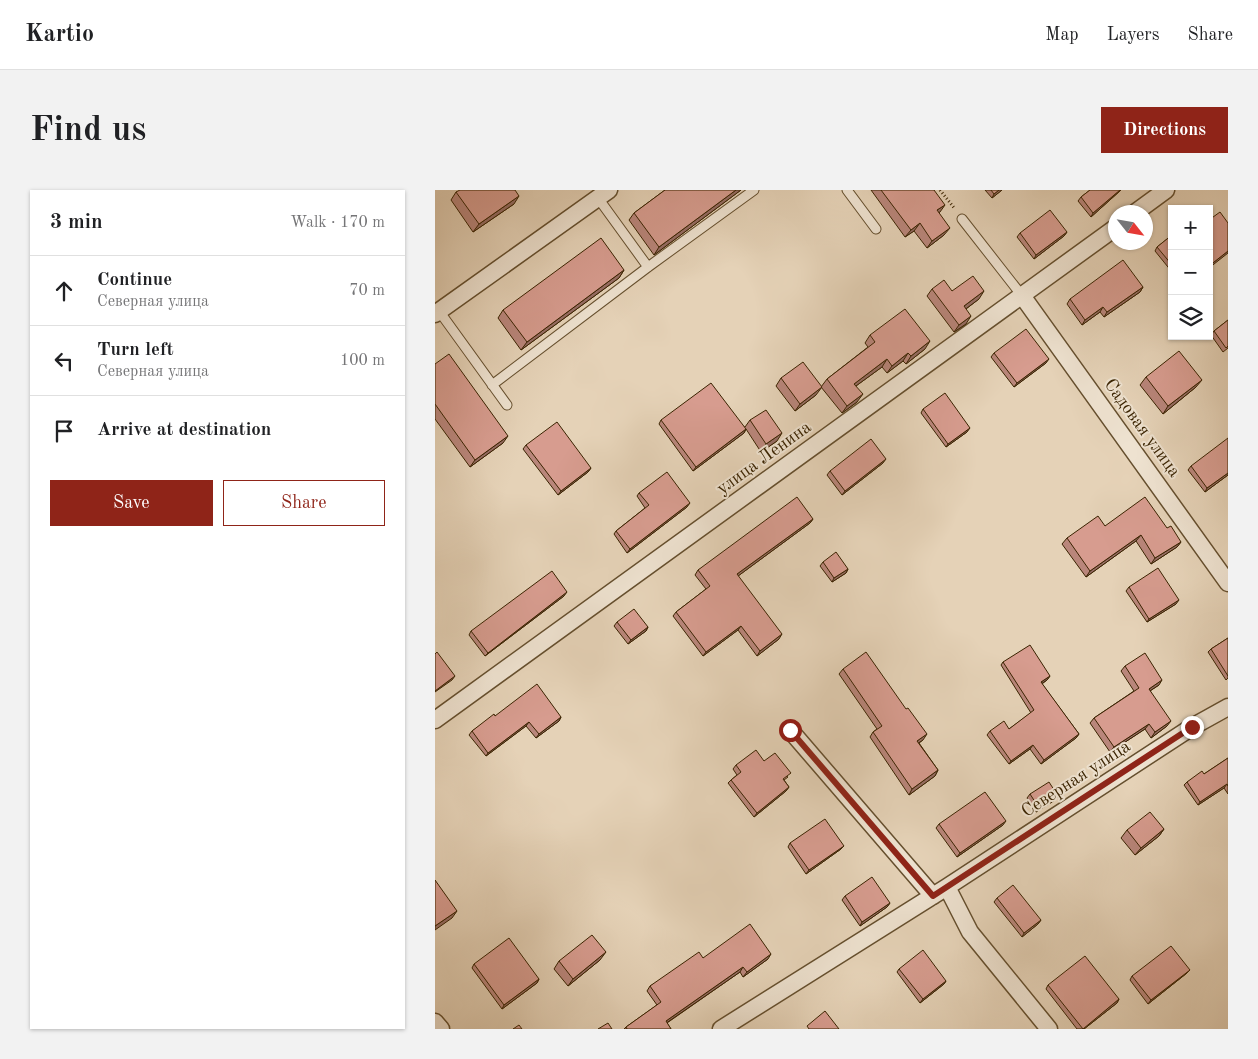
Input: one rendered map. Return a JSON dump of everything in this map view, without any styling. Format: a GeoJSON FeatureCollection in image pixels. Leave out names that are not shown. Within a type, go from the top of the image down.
{"type":"FeatureCollection","features":[{"type":"Feature","properties":{"kind":"street"},"geometry":{"type":"LineString","coordinates":[[1146,205],[1166,190]]}},
{"type":"Feature","properties":{"kind":"street"},"geometry":{"type":"LineString","coordinates":[[437,313],[604,194]]}},
{"type":"Feature","properties":{"kind":"street","name":"улица Ленина"},"geometry":{"type":"LineString","coordinates":[[435,720],[1108,233]]}},
{"type":"Feature","properties":{"kind":"street","name":"Садовая улица"},"geometry":{"type":"LineString","coordinates":[[1023,296],[1228,582]]}},
{"type":"Feature","properties":{"kind":"street","name":"Северная улица"},"geometry":{"type":"LineString","coordinates":[[721,1029],[933,896],[1184,732],[1228,707]]}},
{"type":"Feature","properties":{"kind":"street"},"geometry":{"type":"LineString","coordinates":[[790,730],[933,896]]}},
{"type":"Feature","properties":{"kind":"street"},"geometry":{"type":"LineString","coordinates":[[947,887],[970,932],[1049,1029]]}},
{"type":"Feature","properties":{"kind":"street"},"geometry":{"type":"LineString","coordinates":[[435,1022],[441,1029]]}},
{"type":"Feature","properties":{"kind":"lane"},"geometry":{"type":"LineString","coordinates":[[492,385],[648,267],[754,190]]}},
{"type":"Feature","properties":{"kind":"lane"},"geometry":{"type":"LineString","coordinates":[[847,190],[876,229]]}},
{"type":"Feature","properties":{"kind":"lane"},"geometry":{"type":"LineString","coordinates":[[604,194],[648,267]]}},
{"type":"Feature","properties":{"kind":"lane"},"geometry":{"type":"LineString","coordinates":[[962,219],[1023,296]]}},
{"type":"Feature","properties":{"kind":"lane"},"geometry":{"type":"LineString","coordinates":[[437,313],[507,406]]}},
{"type":"Feature","properties":{"kind":"path"},"geometry":{"type":"LineString","coordinates":[[940,190],[962,219]]}},
{"type":"Feature","properties":{"kind":"building"},"geometry":{"type":"Polygon","coordinates":[[[460,190],[515,190],[519,196],[479,224],[456,192],[460,190]]]}},
{"type":"Feature","properties":{"kind":"building"},"geometry":{"type":"Polygon","coordinates":[[[665,190],[736,190],[659,247],[634,213],[665,190]]]}},
{"type":"Feature","properties":{"kind":"building"},"geometry":{"type":"Polygon","coordinates":[[[881,190],[934,190],[945,205],[937,210],[950,228],[932,241],[920,223],[911,230],[881,190]]]}},
{"type":"Feature","properties":{"kind":"building"},"geometry":{"type":"Polygon","coordinates":[[[991,190],[999,190],[994,194],[991,190]]]}},
{"type":"Feature","properties":{"kind":"building"},"geometry":{"type":"Polygon","coordinates":[[[1090,190],[1120,190],[1093,213],[1081,197],[1090,190]]]}},
{"type":"Feature","properties":{"kind":"building"},"geometry":{"type":"Polygon","coordinates":[[[1050,210],[1067,232],[1036,255],[1020,233],[1050,210]]]}},
{"type":"Feature","properties":{"kind":"building"},"geometry":{"type":"Polygon","coordinates":[[[1220,212],[1228,223],[1228,251],[1213,263],[1213,250],[1213,217],[1220,212]]]}},
{"type":"Feature","properties":{"kind":"building"},"geometry":{"type":"Polygon","coordinates":[[[601,238],[624,270],[527,342],[503,310],[601,238]]]}},
{"type":"Feature","properties":{"kind":"building"},"geometry":{"type":"Polygon","coordinates":[[[1168,238],[1168,260],[1157,247],[1168,238]]]}},
{"type":"Feature","properties":{"kind":"building"},"geometry":{"type":"Polygon","coordinates":[[[1123,260],[1143,287],[1107,312],[1103,307],[1085,320],[1070,299],[1123,260]]]}},
{"type":"Feature","properties":{"kind":"building"},"geometry":{"type":"Polygon","coordinates":[[[973,276],[984,291],[964,306],[971,316],[959,325],[932,289],[944,280],[952,291],[973,276]]]}},
{"type":"Feature","properties":{"kind":"building"},"geometry":{"type":"Polygon","coordinates":[[[905,309],[930,341],[911,356],[908,353],[892,366],[887,359],[854,384],[863,394],[847,406],[827,379],[875,342],[870,335],[905,309]]]}},
{"type":"Feature","properties":{"kind":"building"},"geometry":{"type":"Polygon","coordinates":[[[1228,320],[1228,346],[1226,348],[1214,331],[1228,320]]]}},
{"type":"Feature","properties":{"kind":"building"},"geometry":{"type":"Polygon","coordinates":[[[1026,329],[1049,359],[1017,383],[994,353],[1026,329]]]}},
{"type":"Feature","properties":{"kind":"building"},"geometry":{"type":"Polygon","coordinates":[[[1179,351],[1202,380],[1168,406],[1146,377],[1179,351]]]}},
{"type":"Feature","properties":{"kind":"building"},"geometry":{"type":"Polygon","coordinates":[[[449,354],[508,436],[475,460],[435,404],[435,364],[449,354]]]}},
{"type":"Feature","properties":{"kind":"building"},"geometry":{"type":"Polygon","coordinates":[[[803,362],[822,387],[800,404],[781,378],[803,362]]]}},
{"type":"Feature","properties":{"kind":"building"},"geometry":{"type":"Polygon","coordinates":[[[711,383],[746,429],[696,467],[661,420],[711,383]]]}},
{"type":"Feature","properties":{"kind":"building"},"geometry":{"type":"Polygon","coordinates":[[[945,393],[970,428],[948,444],[923,409],[945,393]]]}},
{"type":"Feature","properties":{"kind":"building"},"geometry":{"type":"Polygon","coordinates":[[[766,410],[782,433],[766,444],[750,420],[766,410]]]}},
{"type":"Feature","properties":{"kind":"building"},"geometry":{"type":"Polygon","coordinates":[[[557,422],[591,468],[561,491],[526,445],[557,422]]]}},
{"type":"Feature","properties":{"kind":"building"},"geometry":{"type":"Polygon","coordinates":[[[1228,438],[1228,473],[1207,488],[1191,466],[1228,438]]]}},
{"type":"Feature","properties":{"kind":"building"},"geometry":{"type":"Polygon","coordinates":[[[871,439],[886,459],[845,491],[830,471],[871,439]]]}},
{"type":"Feature","properties":{"kind":"building"},"geometry":{"type":"Polygon","coordinates":[[[667,472],[690,503],[630,549],[616,531],[649,505],[639,493],[667,472]]]}},
{"type":"Feature","properties":{"kind":"building"},"geometry":{"type":"Polygon","coordinates":[[[797,497],[813,519],[737,574],[782,634],[760,651],[741,626],[706,652],[676,612],[710,586],[698,570],[797,497]]]}},
{"type":"Feature","properties":{"kind":"building"},"geometry":{"type":"Polygon","coordinates":[[[1145,497],[1167,528],[1171,526],[1181,542],[1155,558],[1141,535],[1090,571],[1067,538],[1098,516],[1105,526],[1145,497]]]}},
{"type":"Feature","properties":{"kind":"building"},"geometry":{"type":"Polygon","coordinates":[[[836,552],[848,569],[834,578],[823,562],[836,552]]]}},
{"type":"Feature","properties":{"kind":"building"},"geometry":{"type":"Polygon","coordinates":[[[1158,568],[1179,600],[1149,619],[1129,587],[1158,568]]]}},
{"type":"Feature","properties":{"kind":"building"},"geometry":{"type":"Polygon","coordinates":[[[552,571],[567,592],[488,653],[471,631],[552,571]]]}},
{"type":"Feature","properties":{"kind":"building"},"geometry":{"type":"Polygon","coordinates":[[[634,609],[648,627],[631,640],[617,622],[634,609]]]}},
{"type":"Feature","properties":{"kind":"building"},"geometry":{"type":"Polygon","coordinates":[[[1228,638],[1228,676],[1211,649],[1228,638]]]}},
{"type":"Feature","properties":{"kind":"building"},"geometry":{"type":"Polygon","coordinates":[[[1030,645],[1050,676],[1041,682],[1079,734],[1044,760],[1033,745],[1011,761],[990,731],[1004,721],[1009,729],[1034,710],[1003,662],[1030,645]]]}},
{"type":"Feature","properties":{"kind":"building"},"geometry":{"type":"Polygon","coordinates":[[[437,652],[455,676],[435,691],[435,654],[437,652]]]}},
{"type":"Feature","properties":{"kind":"building"},"geometry":{"type":"Polygon","coordinates":[[[866,652],[906,709],[908,708],[927,734],[917,741],[938,770],[912,789],[873,732],[882,726],[843,669],[866,652]]]}},
{"type":"Feature","properties":{"kind":"building"},"geometry":{"type":"Polygon","coordinates":[[[1145,653],[1162,680],[1149,689],[1171,721],[1155,732],[1149,724],[1114,747],[1094,718],[1139,688],[1125,666],[1145,653]]]}},
{"type":"Feature","properties":{"kind":"building"},"geometry":{"type":"Polygon","coordinates":[[[537,684],[561,717],[539,734],[529,722],[488,753],[472,731],[537,684]]]}},
{"type":"Feature","properties":{"kind":"building"},"geometry":{"type":"Polygon","coordinates":[[[756,750],[764,761],[775,753],[791,773],[783,779],[789,787],[757,813],[731,780],[741,772],[736,765],[756,750]]]}},
{"type":"Feature","properties":{"kind":"building"},"geometry":{"type":"Polygon","coordinates":[[[1228,758],[1228,786],[1227,784],[1200,802],[1187,782],[1202,771],[1204,774],[1228,758]]]}},
{"type":"Feature","properties":{"kind":"building"},"geometry":{"type":"Polygon","coordinates":[[[1049,782],[1058,796],[1039,808],[1030,794],[1049,782]]]}},
{"type":"Feature","properties":{"kind":"building"},"geometry":{"type":"Polygon","coordinates":[[[985,792],[1006,821],[960,853],[939,824],[985,792]]]}},
{"type":"Feature","properties":{"kind":"building"},"geometry":{"type":"Polygon","coordinates":[[[1150,812],[1164,829],[1141,848],[1127,830],[1150,812]]]}},
{"type":"Feature","properties":{"kind":"building"},"geometry":{"type":"Polygon","coordinates":[[[825,819],[844,846],[809,870],[790,843],[825,819]]]}},
{"type":"Feature","properties":{"kind":"building"},"geometry":{"type":"Polygon","coordinates":[[[872,877],[890,903],[862,922],[845,896],[872,877]]]}},
{"type":"Feature","properties":{"kind":"building"},"geometry":{"type":"Polygon","coordinates":[[[435,880],[457,911],[435,926],[435,880]]]}},
{"type":"Feature","properties":{"kind":"building"},"geometry":{"type":"Polygon","coordinates":[[[1013,885],[1041,920],[1024,933],[997,898],[1013,885]]]}},
{"type":"Feature","properties":{"kind":"building"},"geometry":{"type":"Polygon","coordinates":[[[750,924],[771,954],[747,972],[743,967],[666,1021],[671,1029],[627,1029],[626,1027],[661,1002],[650,986],[699,952],[703,958],[750,924]]]}},
{"type":"Feature","properties":{"kind":"building"},"geometry":{"type":"Polygon","coordinates":[[[592,935],[606,952],[573,979],[559,961],[592,935]]]}},
{"type":"Feature","properties":{"kind":"building"},"geometry":{"type":"Polygon","coordinates":[[[509,938],[539,979],[504,1005],[474,964],[509,938]]]}},
{"type":"Feature","properties":{"kind":"building"},"geometry":{"type":"Polygon","coordinates":[[[1171,946],[1190,970],[1151,1000],[1132,976],[1171,946]]]}},
{"type":"Feature","properties":{"kind":"building"},"geometry":{"type":"Polygon","coordinates":[[[923,950],[946,981],[923,999],[899,969],[923,950]]]}},
{"type":"Feature","properties":{"kind":"building"},"geometry":{"type":"Polygon","coordinates":[[[1085,956],[1119,999],[1083,1029],[1048,985],[1085,956]]]}},
{"type":"Feature","properties":{"kind":"building"},"geometry":{"type":"Polygon","coordinates":[[[825,1011],[839,1029],[809,1029],[807,1026],[825,1011]]]}},
{"type":"Feature","properties":{"kind":"building"},"geometry":{"type":"Polygon","coordinates":[[[608,1023],[612,1029],[598,1029],[608,1023]]]}},
{"type":"Feature","properties":{"kind":"building"},"geometry":{"type":"Polygon","coordinates":[[[519,1025],[522,1029],[513,1029],[519,1025]]]}},
{"type":"Feature","properties":{"kind":"route"},"geometry":{"type":"LineString","coordinates":[[790,730],[933,896],[1192,727]]}}]}
